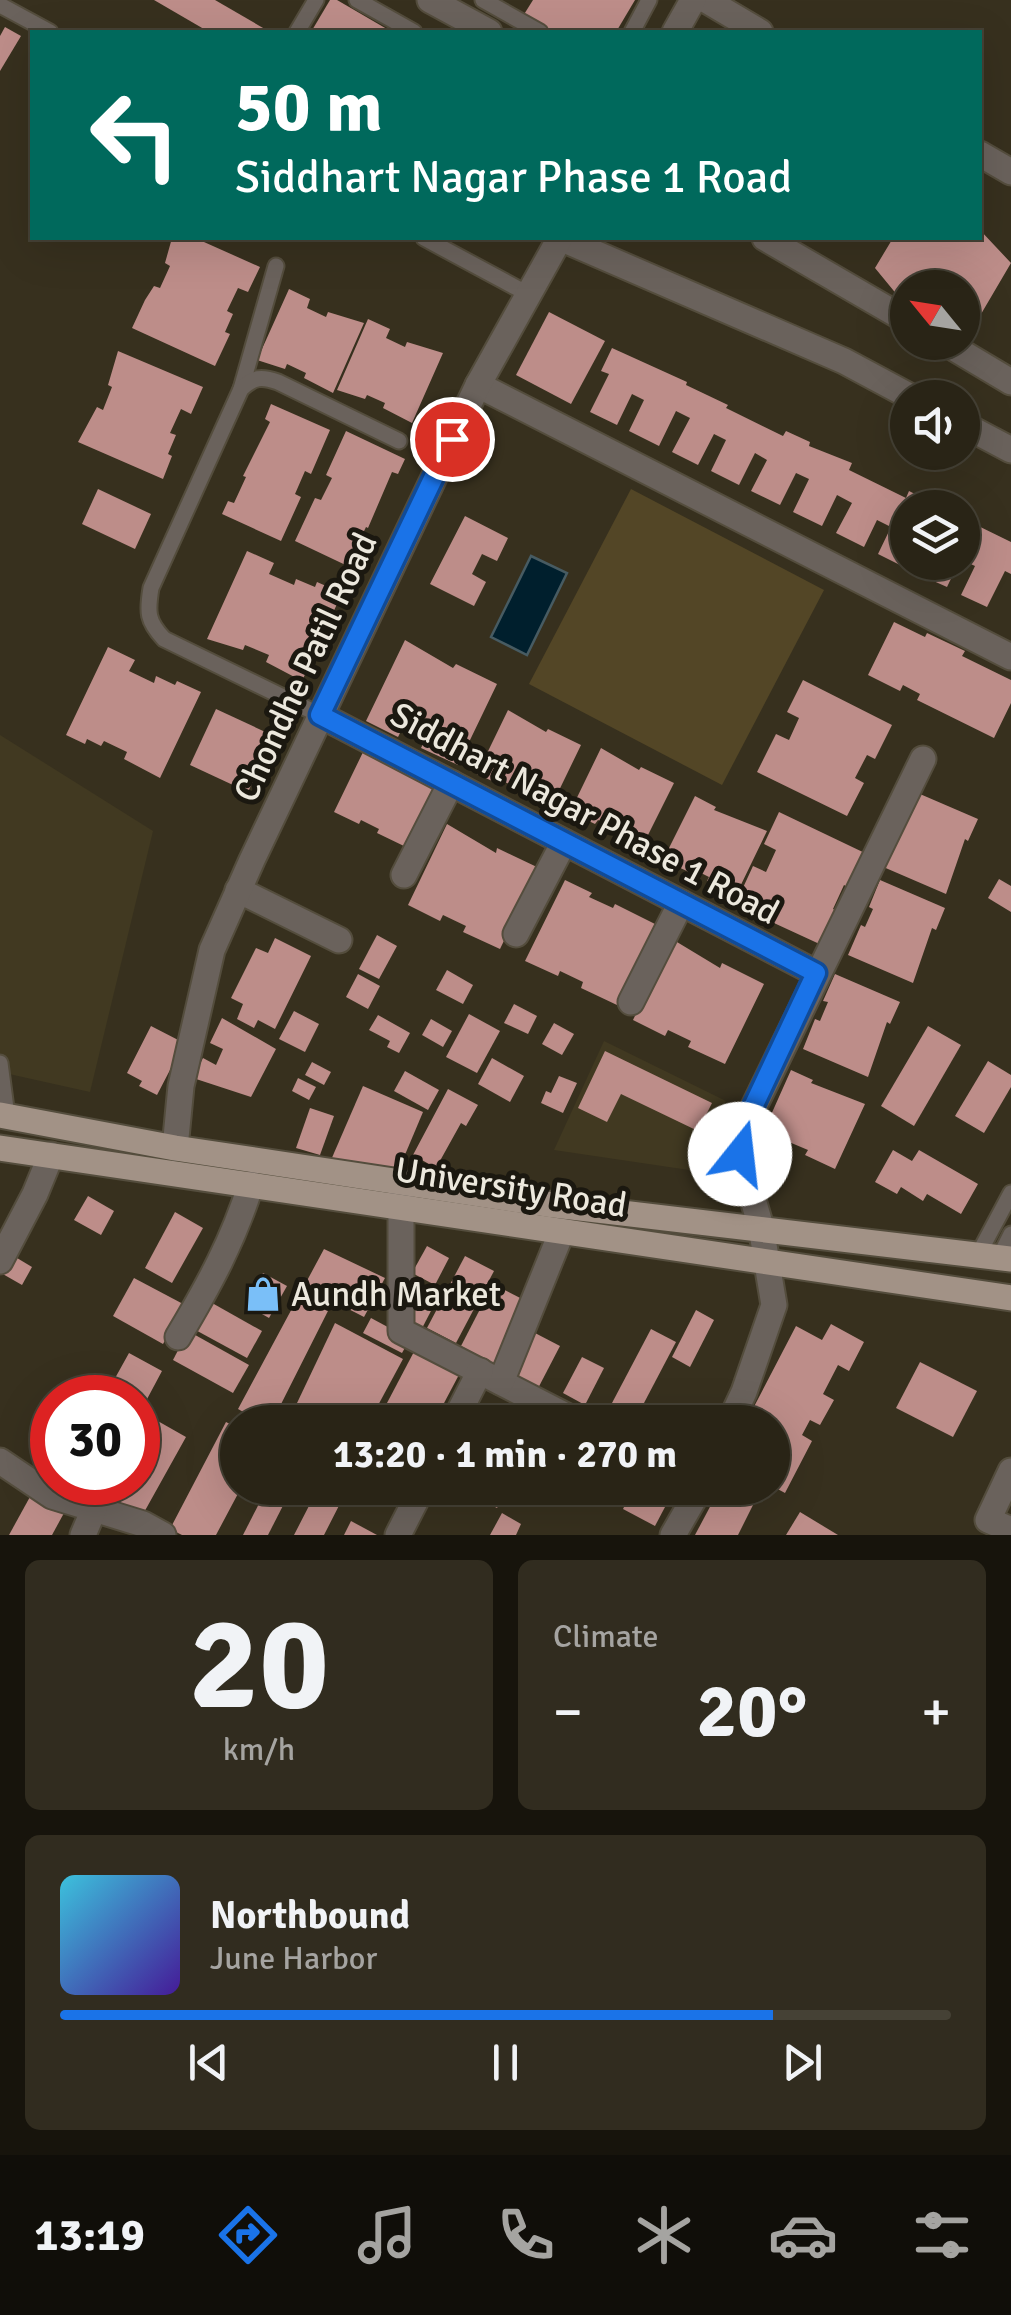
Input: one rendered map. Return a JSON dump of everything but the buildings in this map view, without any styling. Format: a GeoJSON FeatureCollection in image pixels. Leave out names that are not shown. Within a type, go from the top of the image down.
{"type":"FeatureCollection","features":[{"type":"Feature","properties":{"kind":"main road","name":"University Road"},"geometry":{"type":"LineString","coordinates":[[3,1115],[400,1194],[562,1231],[1011,1298]]}},
{"type":"Feature","properties":{"kind":"main road","name":"University Road"},"geometry":{"type":"LineString","coordinates":[[0,1148],[251,1184],[586,1209],[996,1257]]}},
{"type":"Feature","properties":{"kind":"street"},"geometry":{"type":"LineString","coordinates":[[430,0],[485,30]]}},
{"type":"Feature","properties":{"kind":"street"},"geometry":{"type":"LineString","coordinates":[[677,30],[693,0]]}},
{"type":"Feature","properties":{"kind":"street"},"geometry":{"type":"LineString","coordinates":[[706,0],[751,30]]}},
{"type":"Feature","properties":{"kind":"street"},"geometry":{"type":"LineString","coordinates":[[982,155],[1011,172]]}},
{"type":"Feature","properties":{"kind":"street","name":"Chondhe Patil Road"},"geometry":{"type":"LineString","coordinates":[[175,1148],[181,1086],[212,950],[478,385],[559,240]]}},
{"type":"Feature","properties":{"kind":"street"},"geometry":{"type":"LineString","coordinates":[[565,240],[844,361],[890,386]]}},
{"type":"Feature","properties":{"kind":"street"},"geometry":{"type":"LineString","coordinates":[[768,240],[890,311]]}},
{"type":"Feature","properties":{"kind":"street"},"geometry":{"type":"LineString","coordinates":[[974,360],[1011,382]]}},
{"type":"Feature","properties":{"kind":"street"},"geometry":{"type":"LineString","coordinates":[[478,385],[1011,657]]}},
{"type":"Feature","properties":{"kind":"street"},"geometry":{"type":"LineString","coordinates":[[980,434],[1011,450]]}},
{"type":"Feature","properties":{"kind":"street","name":"Siddhart Nagar Phase 1 Road"},"geometry":{"type":"LineString","coordinates":[[320,715],[816,973]]}},
{"type":"Feature","properties":{"kind":"street"},"geometry":{"type":"LineString","coordinates":[[737,1405],[774,1306],[760,1227],[740,1154],[744,1126],[922,759]]}},
{"type":"Feature","properties":{"kind":"street"},"geometry":{"type":"LineString","coordinates":[[404,875],[452,783]]}},
{"type":"Feature","properties":{"kind":"street"},"geometry":{"type":"LineString","coordinates":[[516,934],[564,842]]}},
{"type":"Feature","properties":{"kind":"street"},"geometry":{"type":"LineString","coordinates":[[238,890],[339,940]]}},
{"type":"Feature","properties":{"kind":"street"},"geometry":{"type":"LineString","coordinates":[[631,1002],[682,903]]}},
{"type":"Feature","properties":{"kind":"street"},"geometry":{"type":"LineString","coordinates":[[0,1261],[51,1155]]}},
{"type":"Feature","properties":{"kind":"street"},"geometry":{"type":"LineString","coordinates":[[178,1336],[235,1235],[251,1184]]}},
{"type":"Feature","properties":{"kind":"street"},"geometry":{"type":"LineString","coordinates":[[400,1194],[401,1331],[545,1405]]}},
{"type":"Feature","properties":{"kind":"street"},"geometry":{"type":"LineString","coordinates":[[468,1405],[490,1377],[562,1231]]}},
{"type":"Feature","properties":{"kind":"street"},"geometry":{"type":"LineString","coordinates":[[0,1461],[52,1496],[143,1524],[164,1535]]}},
{"type":"Feature","properties":{"kind":"street"},"geometry":{"type":"LineString","coordinates":[[1011,1471],[988,1520],[1011,1530]]}},
{"type":"Feature","properties":{"kind":"street"},"geometry":{"type":"LineString","coordinates":[[398,1535],[413,1505]]}},
{"type":"Feature","properties":{"kind":"street"},"geometry":{"type":"LineString","coordinates":[[673,1535],[690,1505]]}},
{"type":"Feature","properties":{"kind":"street"},"geometry":{"type":"LineString","coordinates":[[83,1535],[94,1509]]}},
{"type":"Feature","properties":{"kind":"lane"},"geometry":{"type":"LineString","coordinates":[[298,30],[316,0]]}},
{"type":"Feature","properties":{"kind":"lane"},"geometry":{"type":"LineString","coordinates":[[358,0],[410,30]]}},
{"type":"Feature","properties":{"kind":"lane"},"geometry":{"type":"LineString","coordinates":[[482,0],[536,30]]}},
{"type":"Feature","properties":{"kind":"lane"},"geometry":{"type":"LineString","coordinates":[[633,30],[649,0]]}},
{"type":"Feature","properties":{"kind":"lane"},"geometry":{"type":"LineString","coordinates":[[0,6],[46,30]]}},
{"type":"Feature","properties":{"kind":"lane"},"geometry":{"type":"LineString","coordinates":[[428,240],[528,294]]}},
{"type":"Feature","properties":{"kind":"lane"},"geometry":{"type":"LineString","coordinates":[[276,266],[241,389],[151,588],[147,613],[151,625],[164,639],[320,715]]}},
{"type":"Feature","properties":{"kind":"lane"},"geometry":{"type":"LineString","coordinates":[[241,389],[262,376],[399,441]]}},
{"type":"Feature","properties":{"kind":"lane"},"geometry":{"type":"LineString","coordinates":[[0,1063],[3,1115]]}},
{"type":"Feature","properties":{"kind":"lane"},"geometry":{"type":"LineString","coordinates":[[996,1257],[1011,1192]]}},
{"type":"Feature","properties":{"kind":"lane"},"geometry":{"type":"LineString","coordinates":[[996,1257],[1011,1234]]}},
{"type":"Feature","properties":{"kind":"shaded area"},"geometry":{"type":"Polygon","coordinates":[[[631,489],[824,590],[722,785],[529,684],[631,489]]]}},
{"type":"Feature","properties":{"kind":"shaded area"},"geometry":{"type":"Polygon","coordinates":[[[0,735],[153,831],[90,1092],[0,1072],[0,735]]]}},
{"type":"Feature","properties":{"kind":"shaded area"},"geometry":{"type":"Polygon","coordinates":[[[604,1041],[726,1101],[689,1170],[554,1150],[604,1041]]]}},
{"type":"Feature","properties":{"kind":"water"},"geometry":{"type":"Polygon","coordinates":[[[531,556],[567,573],[527,655],[491,637],[531,556]]]}},
{"type":"Feature","properties":{"kind":"place","name":"Aundh Market"},"geometry":{"type":"Point","coordinates":[263,1294]}},
{"type":"Feature","properties":{"kind":"route"},"geometry":{"type":"LineString","coordinates":[[452,439],[320,715],[816,973],[744,1126],[740,1154]]}}]}
